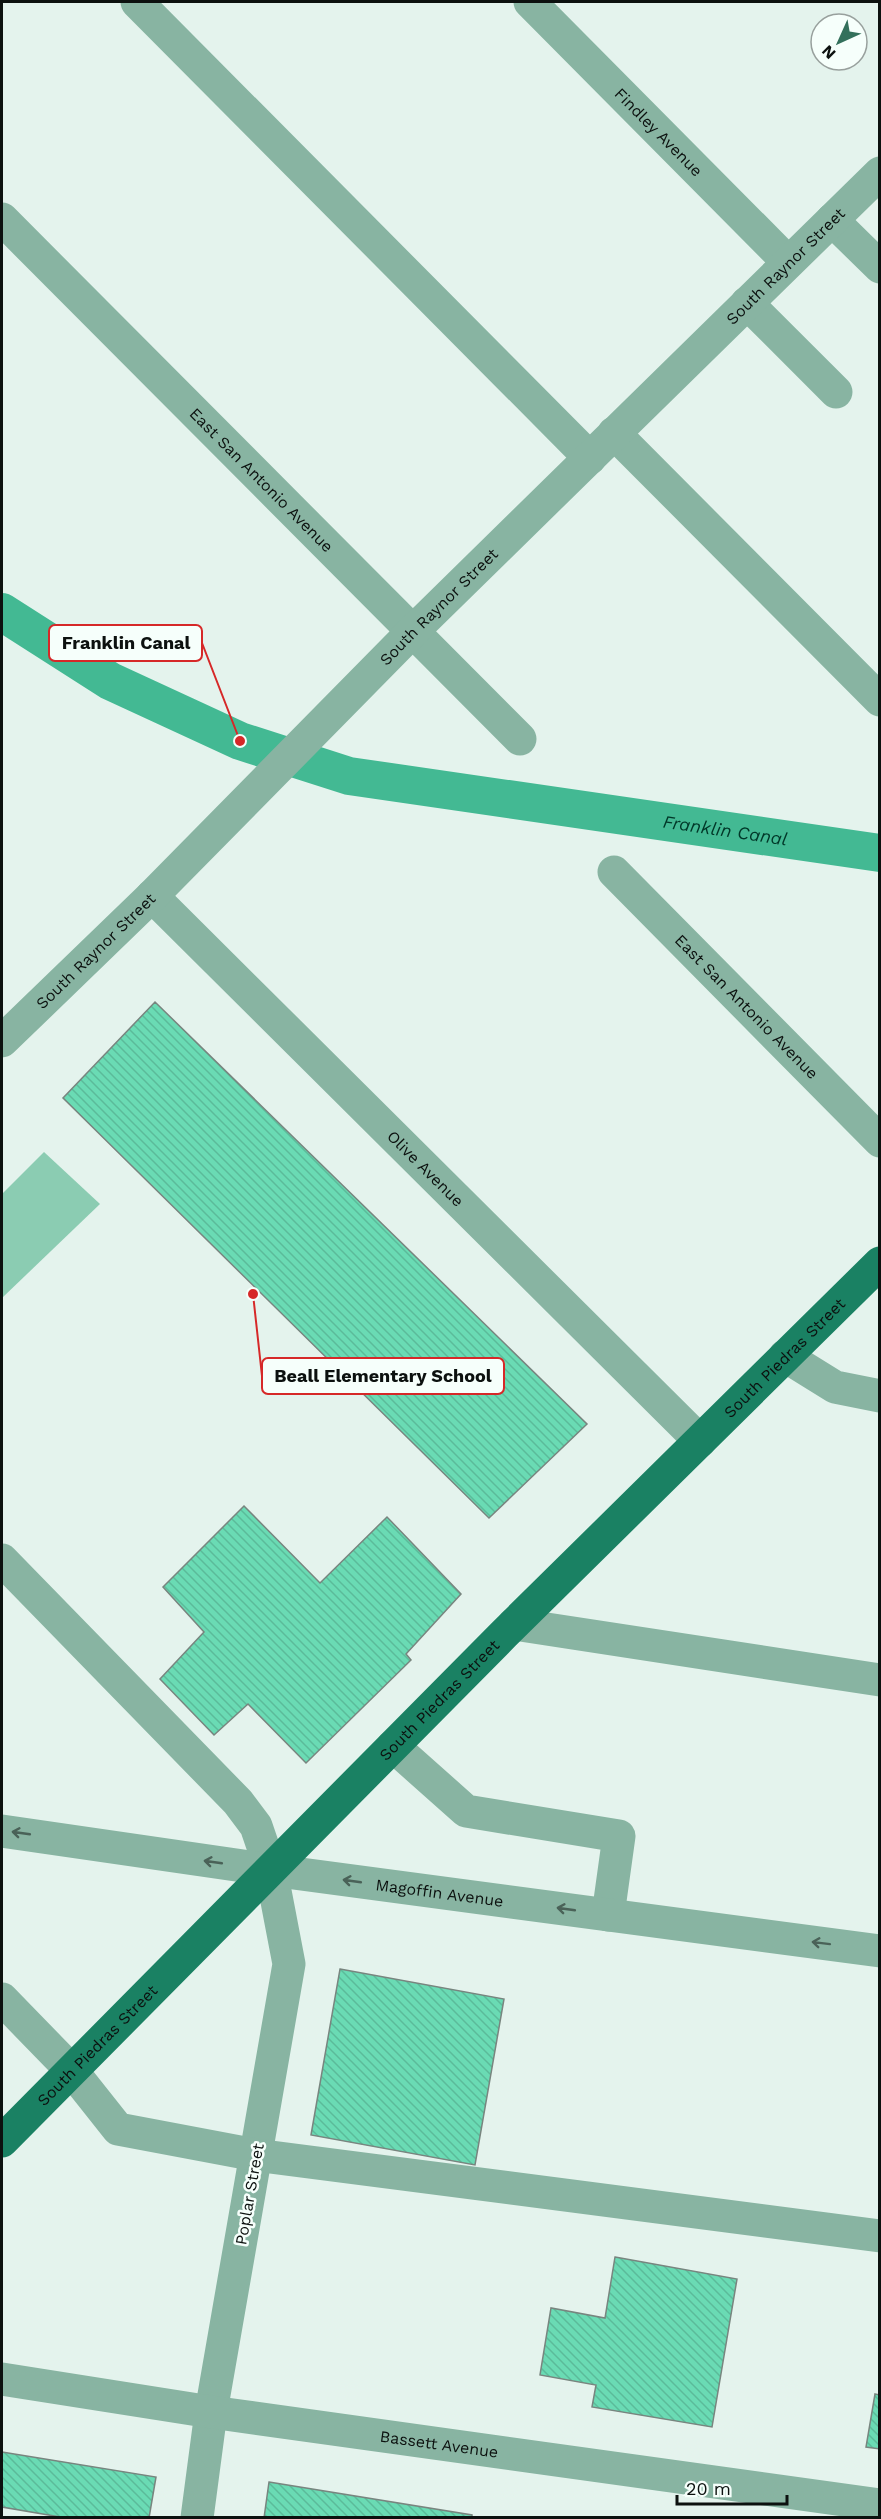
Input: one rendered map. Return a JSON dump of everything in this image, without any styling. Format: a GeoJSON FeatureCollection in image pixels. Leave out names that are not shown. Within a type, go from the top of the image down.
{"type":"FeatureCollection","features":[{"type":"Feature","properties":{"kind":"main road","name":"South Piedras Street"},"geometry":{"type":"LineString","coordinates":[[2,2141],[514,1624],[879,1263]]}},
{"type":"Feature","properties":{"kind":"street"},"geometry":{"type":"LineString","coordinates":[[137,2],[590,458]]}},
{"type":"Feature","properties":{"kind":"street","name":"Findley Avenue"},"geometry":{"type":"LineString","coordinates":[[530,2],[788,262]]}},
{"type":"Feature","properties":{"kind":"street","name":"South Raynor Street"},"geometry":{"type":"LineString","coordinates":[[2,1041],[152,896],[412,632],[879,173]]}},
{"type":"Feature","properties":{"kind":"street","name":"East San Antonio Avenue"},"geometry":{"type":"LineString","coordinates":[[2,219],[520,739]]}},
{"type":"Feature","properties":{"kind":"street"},"geometry":{"type":"LineString","coordinates":[[832,219],[879,267]]}},
{"type":"Feature","properties":{"kind":"street"},"geometry":{"type":"LineString","coordinates":[[747,303],[836,392]]}},
{"type":"Feature","properties":{"kind":"street"},"geometry":{"type":"LineString","coordinates":[[614,433],[879,700]]}},
{"type":"Feature","properties":{"kind":"street","name":"East San Antonio Avenue"},"geometry":{"type":"LineString","coordinates":[[614,872],[879,1141]]}},
{"type":"Feature","properties":{"kind":"street","name":"Olive Avenue"},"geometry":{"type":"LineString","coordinates":[[152,896],[700,1441]]}},
{"type":"Feature","properties":{"kind":"street"},"geometry":{"type":"LineString","coordinates":[[785,1356],[835,1387],[879,1396]]}},
{"type":"Feature","properties":{"kind":"street","name":"Poplar Street"},"geometry":{"type":"LineString","coordinates":[[2,1560],[238,1802],[256,1826],[271,1870],[289,1964],[212,2412],[197,2517]]}},
{"type":"Feature","properties":{"kind":"street"},"geometry":{"type":"LineString","coordinates":[[514,1624],[879,1680]]}},
{"type":"Feature","properties":{"kind":"street"},"geometry":{"type":"LineString","coordinates":[[393,1746],[466,1811],[620,1836],[608,1915]]}},
{"type":"Feature","properties":{"kind":"street","name":"Magoffin Avenue"},"geometry":{"type":"LineString","coordinates":[[2,1831],[271,1870],[879,1951]]}},
{"type":"Feature","properties":{"kind":"street"},"geometry":{"type":"LineString","coordinates":[[2,1999],[72,2071],[118,2129],[256,2155],[879,2236]]}},
{"type":"Feature","properties":{"kind":"street","name":"Bassett Avenue"},"geometry":{"type":"LineString","coordinates":[[2,2379],[212,2412],[879,2505]]}},
{"type":"Feature","properties":{"kind":"green space"},"geometry":{"type":"Polygon","coordinates":[[[44,1152],[100,1204],[2,1298],[2,1194],[44,1152]]]}},
{"type":"Feature","properties":{"kind":"building"},"geometry":{"type":"Polygon","coordinates":[[[155,1002],[587,1424],[489,1518],[63,1098],[155,1002]]]}},
{"type":"Feature","properties":{"kind":"building"},"geometry":{"type":"Polygon","coordinates":[[[244,1506],[320,1583],[387,1517],[461,1594],[406,1654],[411,1660],[306,1763],[248,1704],[214,1735],[160,1679],[204,1632],[163,1587],[244,1506]]]}},
{"type":"Feature","properties":{"kind":"building"},"geometry":{"type":"Polygon","coordinates":[[[340,1969],[504,1999],[475,2165],[311,2135],[340,1969]]]}},
{"type":"Feature","properties":{"kind":"building"},"geometry":{"type":"Polygon","coordinates":[[[615,2257],[737,2279],[712,2427],[592,2407],[596,2385],[540,2375],[551,2308],[605,2318],[615,2257]]]}},
{"type":"Feature","properties":{"kind":"building"},"geometry":{"type":"Polygon","coordinates":[[[875,2394],[880,2395],[880,2449],[866,2447],[875,2394]]]}},
{"type":"Feature","properties":{"kind":"building"},"geometry":{"type":"Polygon","coordinates":[[[2,2452],[156,2477],[149,2518],[66,2518],[2,2507],[2,2452]]]}},
{"type":"Feature","properties":{"kind":"building"},"geometry":{"type":"Polygon","coordinates":[[[269,2482],[472,2515],[472,2518],[264,2518],[269,2482]]]}},
{"type":"Feature","properties":{"kind":"waterway","name":"Franklin Canal"},"geometry":{"type":"LineString","coordinates":[[2,612],[110,681],[240,741],[349,776],[880,853]]}},
{"type":"Feature","properties":{"kind":"place","name":"Franklin Canal"},"geometry":{"type":"Point","coordinates":[240,741]}},
{"type":"Feature","properties":{"kind":"place","name":"Beall Elementary School"},"geometry":{"type":"Point","coordinates":[253,1294]}}]}
